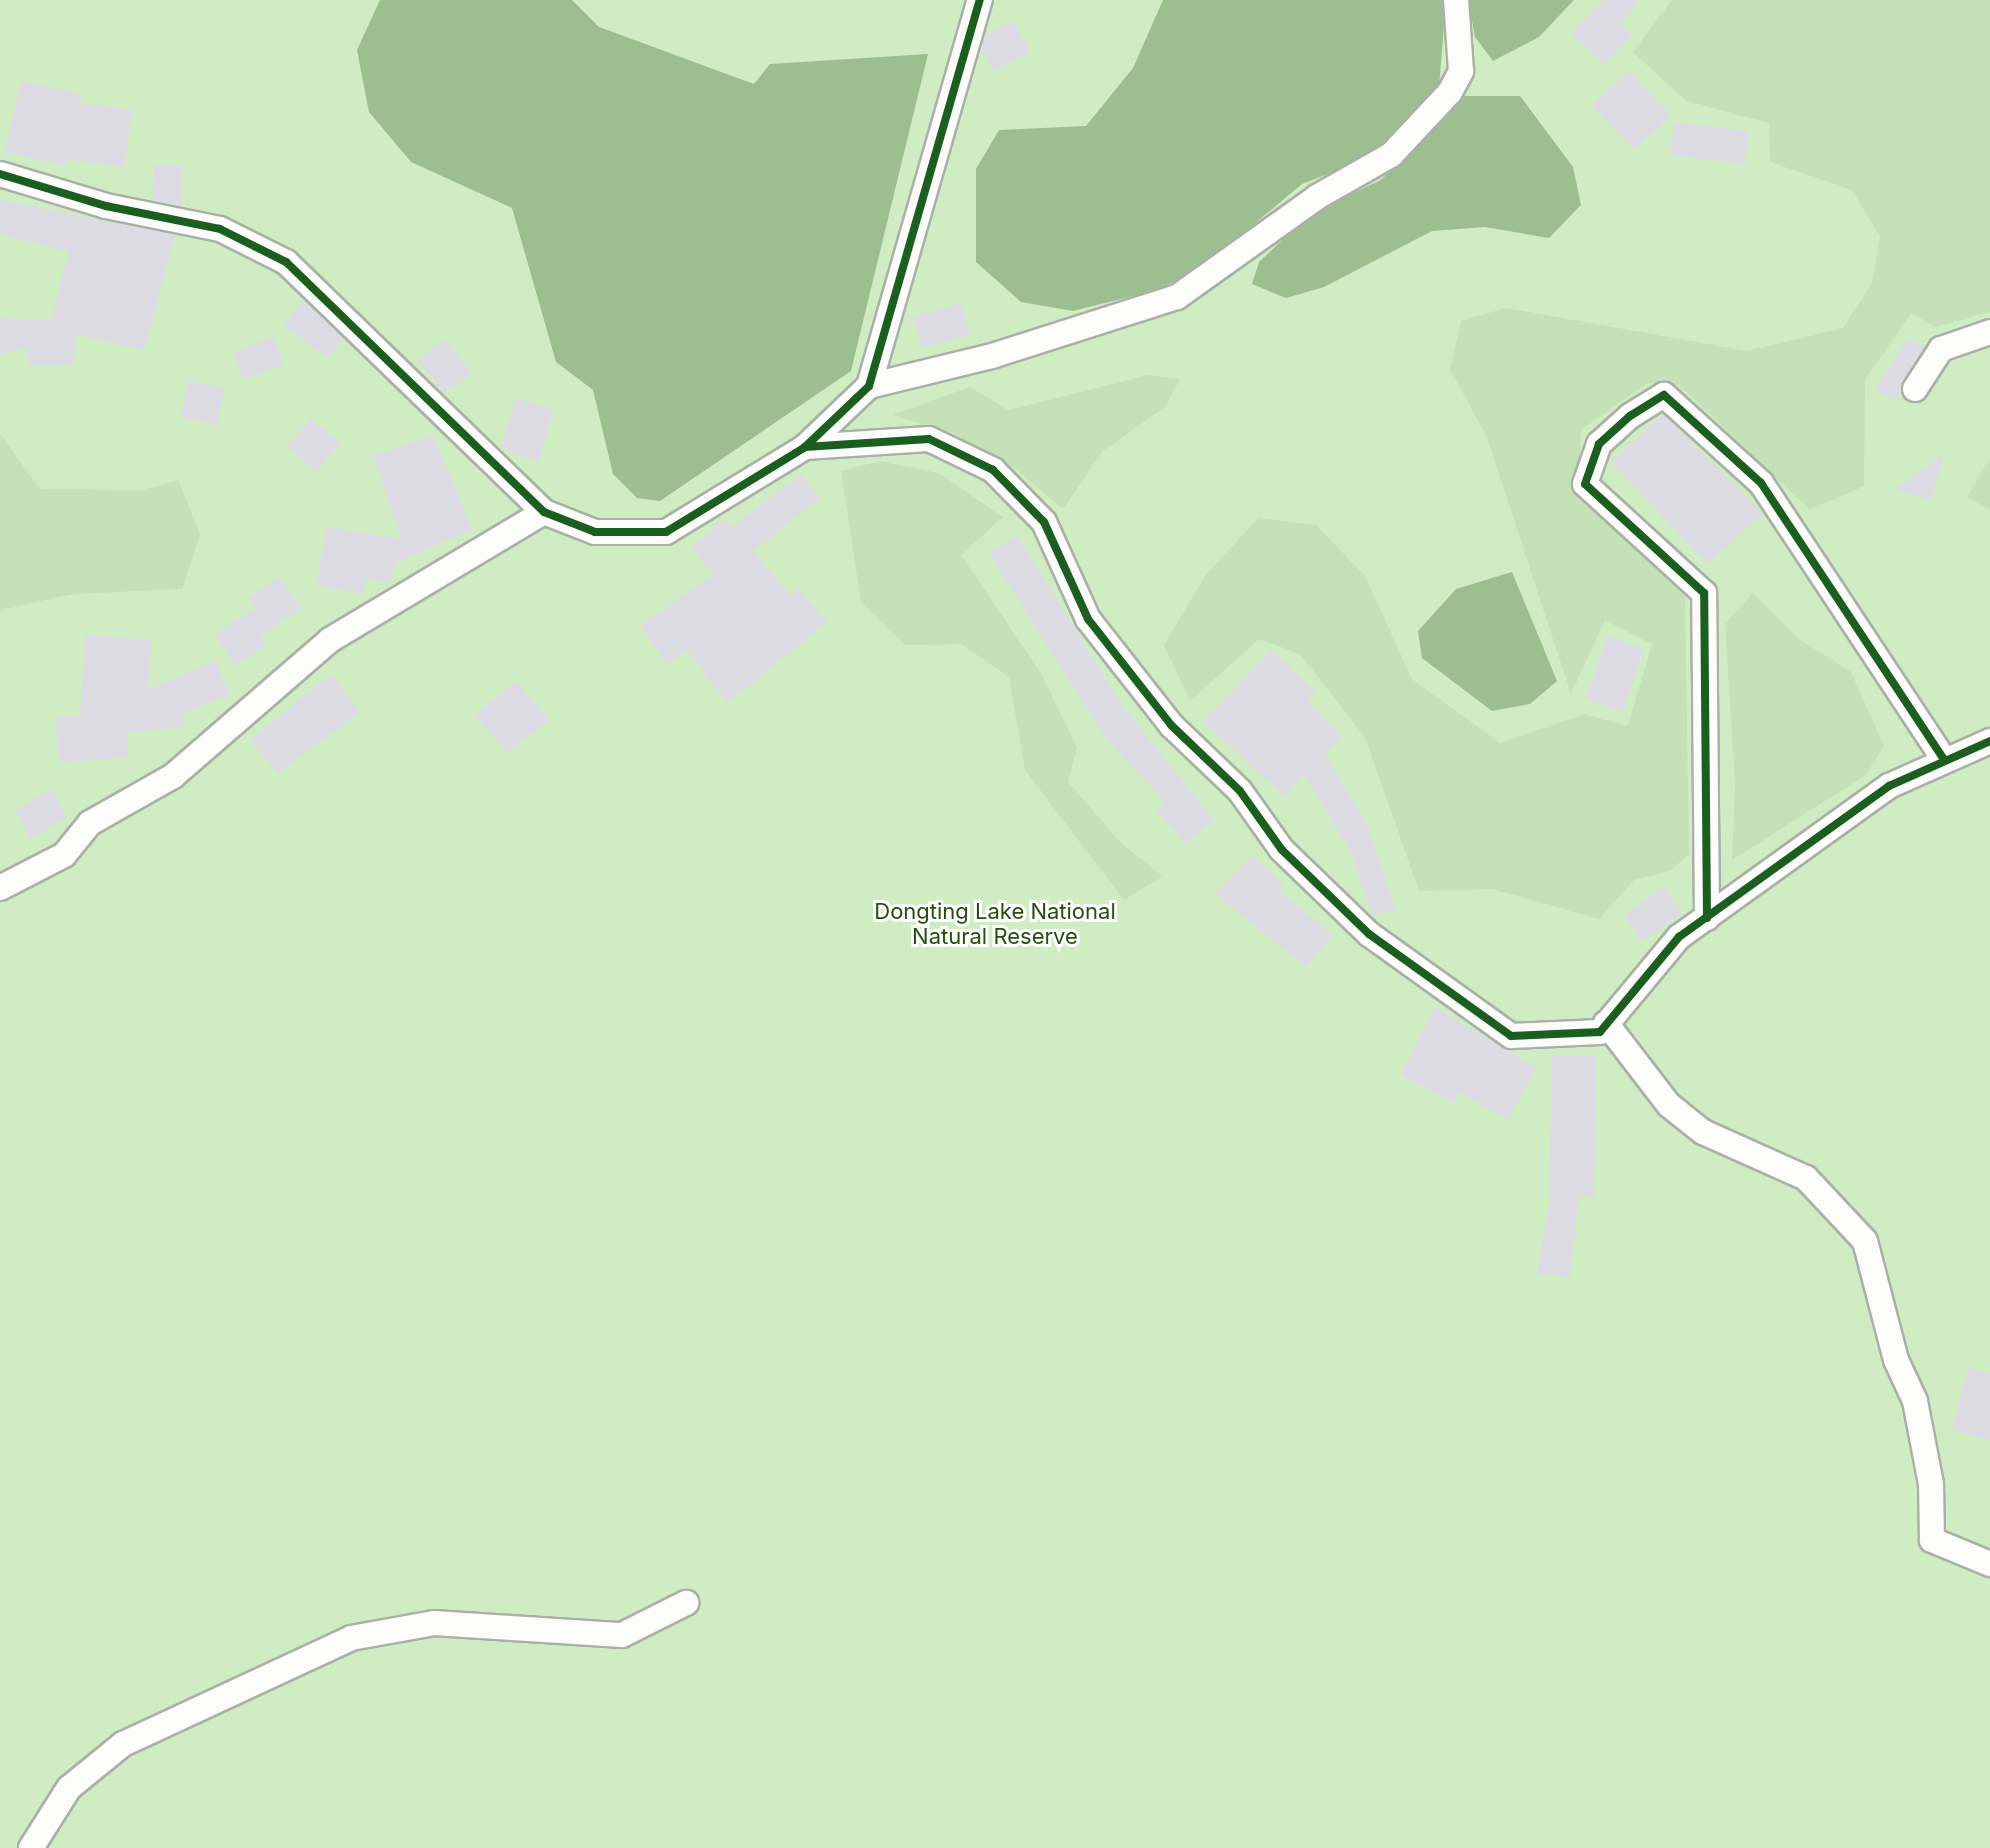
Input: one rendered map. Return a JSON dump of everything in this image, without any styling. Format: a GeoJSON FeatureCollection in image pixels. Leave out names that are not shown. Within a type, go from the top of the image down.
{"type":"FeatureCollection","features":[{"type":"Feature","properties":{"kind":"street"},"geometry":{"type":"LineString","coordinates":[[869,386],[980,0]]}},
{"type":"Feature","properties":{"kind":"street"},"geometry":{"type":"LineString","coordinates":[[0,174],[106,206],[220,229],[286,262],[544,512],[595,532],[666,532],[805,447],[869,386],[992,356],[1177,297],[1305,204],[1391,155],[1440,103],[1461,71],[1456,0]]}},
{"type":"Feature","properties":{"kind":"street"},"geometry":{"type":"LineString","coordinates":[[1915,389],[1941,349],[1990,332]]}},
{"type":"Feature","properties":{"kind":"street"},"geometry":{"type":"LineString","coordinates":[[1707,918],[1704,593],[1585,484],[1599,444],[1630,416],[1664,395],[1761,483],[1944,760]]}},
{"type":"Feature","properties":{"kind":"street"},"geometry":{"type":"LineString","coordinates":[[805,447],[929,439],[993,470],[1044,522],[1088,619],[1171,725],[1369,934],[1511,1036],[1563,1037],[1600,1032],[1643,973],[1707,918],[1889,786],[1990,741]]}},
{"type":"Feature","properties":{"kind":"street"},"geometry":{"type":"LineString","coordinates":[[0,888],[64,855],[90,823],[173,776],[330,640],[544,512]]}},
{"type":"Feature","properties":{"kind":"street"},"geometry":{"type":"LineString","coordinates":[[1606,1023],[1669,1105],[1703,1132],[1806,1178],[1865,1241],[1896,1360],[1915,1401],[1931,1484],[1932,1540],[1990,1564]]}},
{"type":"Feature","properties":{"kind":"street"},"geometry":{"type":"LineString","coordinates":[[31,1848],[69,1788],[123,1744],[351,1638],[434,1623],[622,1635],[686,1603]]}},
{"type":"Feature","properties":{"kind":"green space","name":"Dongting Lake National Natural Reserve"},"geometry":{"type":"Polygon","coordinates":[[[0,0],[1990,0],[1990,1848],[0,1848],[0,0]]]}},
{"type":"Feature","properties":{"kind":"shaded area"},"geometry":{"type":"Polygon","coordinates":[[[380,0],[572,0],[599,27],[754,84],[770,64],[928,54],[851,371],[660,501],[637,498],[613,474],[593,390],[556,362],[512,208],[411,162],[369,112],[357,50],[380,0]]]}},
{"type":"Feature","properties":{"kind":"shaded area"},"geometry":{"type":"Polygon","coordinates":[[[1163,0],[1446,0],[1439,88],[1384,152],[1302,184],[1205,265],[1157,290],[1073,311],[1021,302],[976,262],[976,169],[999,130],[1086,126],[1133,68],[1163,0]]]}},
{"type":"Feature","properties":{"kind":"shaded area"},"geometry":{"type":"Polygon","coordinates":[[[1468,0],[1574,0],[1539,37],[1493,61],[1475,37],[1468,0]]]}},
{"type":"Feature","properties":{"kind":"shaded area"},"geometry":{"type":"Polygon","coordinates":[[[1672,0],[1990,0],[1990,312],[1935,327],[1911,313],[1865,380],[1864,486],[1810,510],[1679,385],[1647,383],[1581,430],[1578,496],[1685,596],[1689,855],[1669,871],[1634,880],[1599,919],[1492,889],[1419,891],[1365,737],[1300,654],[1259,639],[1190,701],[1164,645],[1206,575],[1258,518],[1316,525],[1365,576],[1412,679],[1500,743],[1585,714],[1628,726],[1652,644],[1605,620],[1571,694],[1487,437],[1450,369],[1461,321],[1506,308],[1747,351],[1843,328],[1872,283],[1880,236],[1852,190],[1770,162],[1769,123],[1686,101],[1633,52],[1672,0]]]}},
{"type":"Feature","properties":{"kind":"shaded area"},"geometry":{"type":"Polygon","coordinates":[[[1465,96],[1520,96],[1573,167],[1581,205],[1549,238],[1485,227],[1432,231],[1324,287],[1286,298],[1252,284],[1259,262],[1311,213],[1381,180],[1465,96]]]}},
{"type":"Feature","properties":{"kind":"shaded area"},"geometry":{"type":"Polygon","coordinates":[[[1148,375],[1180,379],[1166,406],[1102,452],[1063,509],[1016,469],[953,433],[893,415],[970,387],[1008,410],[1148,375]]]}},
{"type":"Feature","properties":{"kind":"shaded area"},"geometry":{"type":"Polygon","coordinates":[[[0,434],[40,489],[144,490],[178,480],[200,535],[182,589],[73,594],[0,610],[0,434]]]}},
{"type":"Feature","properties":{"kind":"shaded area"},"geometry":{"type":"Polygon","coordinates":[[[1990,459],[1990,510],[1967,497],[1990,459]]]}},
{"type":"Feature","properties":{"kind":"shaded area"},"geometry":{"type":"Polygon","coordinates":[[[880,461],[939,473],[1003,517],[961,555],[1041,673],[1077,748],[1068,782],[1121,843],[1162,876],[1124,900],[1025,770],[1009,677],[961,644],[905,645],[861,602],[841,471],[880,461]]]}},
{"type":"Feature","properties":{"kind":"shaded area"},"geometry":{"type":"Polygon","coordinates":[[[1512,572],[1557,681],[1530,704],[1492,711],[1422,658],[1418,631],[1456,589],[1512,572]]]}},
{"type":"Feature","properties":{"kind":"shaded area"},"geometry":{"type":"Polygon","coordinates":[[[1753,593],[1799,639],[1851,672],[1884,746],[1866,775],[1732,860],[1735,784],[1725,624],[1753,593]]]}},
{"type":"Feature","properties":{"kind":"building"},"geometry":{"type":"Polygon","coordinates":[[[1603,0],[1639,0],[1621,25],[1632,35],[1604,64],[1571,34],[1603,0]]]}},
{"type":"Feature","properties":{"kind":"building"},"geometry":{"type":"Polygon","coordinates":[[[1014,21],[1030,52],[993,71],[981,49],[985,35],[1014,21]]]}},
{"type":"Feature","properties":{"kind":"building"},"geometry":{"type":"Polygon","coordinates":[[[1629,71],[1671,115],[1634,150],[1592,105],[1629,71]]]}},
{"type":"Feature","properties":{"kind":"building"},"geometry":{"type":"Polygon","coordinates":[[[21,81],[82,94],[80,103],[132,110],[125,167],[67,160],[66,166],[5,152],[21,81]]]}},
{"type":"Feature","properties":{"kind":"building"},"geometry":{"type":"Polygon","coordinates":[[[1674,122],[1749,131],[1745,164],[1670,155],[1674,122]]]}},
{"type":"Feature","properties":{"kind":"building"},"geometry":{"type":"Polygon","coordinates":[[[154,165],[181,166],[181,206],[153,200],[154,165]]]}},
{"type":"Feature","properties":{"kind":"building"},"geometry":{"type":"Polygon","coordinates":[[[0,200],[175,235],[144,351],[75,334],[74,366],[28,365],[28,348],[0,354],[0,318],[51,320],[68,252],[0,234],[0,200]]]}},
{"type":"Feature","properties":{"kind":"building"},"geometry":{"type":"Polygon","coordinates":[[[303,300],[343,338],[327,358],[284,325],[303,300]]]}},
{"type":"Feature","properties":{"kind":"building"},"geometry":{"type":"Polygon","coordinates":[[[961,303],[970,335],[922,348],[913,316],[961,303]]]}},
{"type":"Feature","properties":{"kind":"building"},"geometry":{"type":"Polygon","coordinates":[[[273,337],[284,365],[244,380],[233,353],[273,337]]]}},
{"type":"Feature","properties":{"kind":"building"},"geometry":{"type":"Polygon","coordinates":[[[1908,338],[1924,348],[1895,401],[1876,389],[1908,338]]]}},
{"type":"Feature","properties":{"kind":"building"},"geometry":{"type":"Polygon","coordinates":[[[445,339],[472,373],[444,394],[417,361],[445,339]]]}},
{"type":"Feature","properties":{"kind":"building"},"geometry":{"type":"Polygon","coordinates":[[[187,381],[224,387],[218,424],[181,418],[187,381]]]}},
{"type":"Feature","properties":{"kind":"building"},"geometry":{"type":"Polygon","coordinates":[[[515,398],[553,409],[539,462],[501,449],[515,398]]]}},
{"type":"Feature","properties":{"kind":"building"},"geometry":{"type":"Polygon","coordinates":[[[1663,414],[1763,513],[1708,564],[1611,462],[1663,414]]]}},
{"type":"Feature","properties":{"kind":"building"},"geometry":{"type":"Polygon","coordinates":[[[311,418],[340,443],[316,472],[287,447],[311,418]]]}},
{"type":"Feature","properties":{"kind":"building"},"geometry":{"type":"Polygon","coordinates":[[[433,435],[472,530],[394,563],[391,583],[366,579],[364,594],[317,586],[326,527],[401,539],[373,455],[433,435]]]}},
{"type":"Feature","properties":{"kind":"building"},"geometry":{"type":"Polygon","coordinates":[[[1944,454],[1932,500],[1894,490],[1944,454]]]}},
{"type":"Feature","properties":{"kind":"building"},"geometry":{"type":"Polygon","coordinates":[[[801,474],[820,498],[753,551],[790,595],[798,588],[828,622],[727,703],[687,650],[668,664],[640,626],[714,574],[691,548],[725,519],[732,527],[801,474]]]}},
{"type":"Feature","properties":{"kind":"building"},"geometry":{"type":"Polygon","coordinates":[[[1017,535],[1124,708],[1214,820],[1186,844],[1156,810],[1165,802],[1104,736],[989,553],[1017,535]]]}},
{"type":"Feature","properties":{"kind":"building"},"geometry":{"type":"Polygon","coordinates":[[[279,577],[301,609],[260,636],[266,645],[235,665],[215,634],[255,609],[248,598],[279,577]]]}},
{"type":"Feature","properties":{"kind":"building"},"geometry":{"type":"Polygon","coordinates":[[[85,635],[152,640],[148,690],[215,661],[230,694],[183,714],[184,727],[126,733],[128,757],[60,763],[55,718],[80,715],[85,635]]]}},
{"type":"Feature","properties":{"kind":"building"},"geometry":{"type":"Polygon","coordinates":[[[1607,636],[1644,649],[1623,712],[1586,699],[1607,636]]]}},
{"type":"Feature","properties":{"kind":"building"},"geometry":{"type":"Polygon","coordinates":[[[1272,650],[1316,692],[1307,701],[1343,737],[1325,755],[1365,820],[1396,909],[1372,916],[1351,852],[1304,775],[1284,796],[1203,721],[1272,650]]]}},
{"type":"Feature","properties":{"kind":"building"},"geometry":{"type":"Polygon","coordinates":[[[331,674],[360,712],[278,774],[250,740],[331,674]]]}},
{"type":"Feature","properties":{"kind":"building"},"geometry":{"type":"Polygon","coordinates":[[[517,681],[549,720],[507,753],[475,715],[517,681]]]}},
{"type":"Feature","properties":{"kind":"building"},"geometry":{"type":"Polygon","coordinates":[[[51,789],[67,818],[31,838],[15,810],[51,789]]]}},
{"type":"Feature","properties":{"kind":"building"},"geometry":{"type":"Polygon","coordinates":[[[1252,855],[1284,884],[1279,890],[1333,936],[1306,967],[1215,894],[1252,855]]]}},
{"type":"Feature","properties":{"kind":"building"},"geometry":{"type":"Polygon","coordinates":[[[1664,887],[1682,913],[1642,941],[1624,915],[1664,887]]]}},
{"type":"Feature","properties":{"kind":"building"},"geometry":{"type":"Polygon","coordinates":[[[1435,1007],[1536,1068],[1508,1120],[1459,1092],[1454,1102],[1401,1075],[1435,1007]]]}},
{"type":"Feature","properties":{"kind":"building"},"geometry":{"type":"Polygon","coordinates":[[[1552,1055],[1596,1056],[1594,1198],[1579,1198],[1570,1278],[1537,1274],[1549,1205],[1552,1055]]]}},
{"type":"Feature","properties":{"kind":"building"},"geometry":{"type":"Polygon","coordinates":[[[1968,1367],[1990,1373],[1990,1440],[1952,1430],[1968,1367]]]}},
{"type":"Feature","properties":{"kind":"cycle path"},"geometry":{"type":"LineString","coordinates":[[0,174],[106,206],[220,229],[286,262],[544,512],[595,532],[666,532],[805,447],[869,386],[980,0]]}},
{"type":"Feature","properties":{"kind":"cycle path"},"geometry":{"type":"LineString","coordinates":[[1707,918],[1704,593],[1585,484],[1599,444],[1630,416],[1664,395],[1761,483],[1944,760]]}},
{"type":"Feature","properties":{"kind":"cycle path"},"geometry":{"type":"LineString","coordinates":[[805,447],[929,439],[993,470],[1044,522],[1088,619],[1171,725],[1240,791],[1282,850],[1369,934],[1511,1036],[1600,1032],[1679,937],[1889,786],[1990,741]]}}]}
